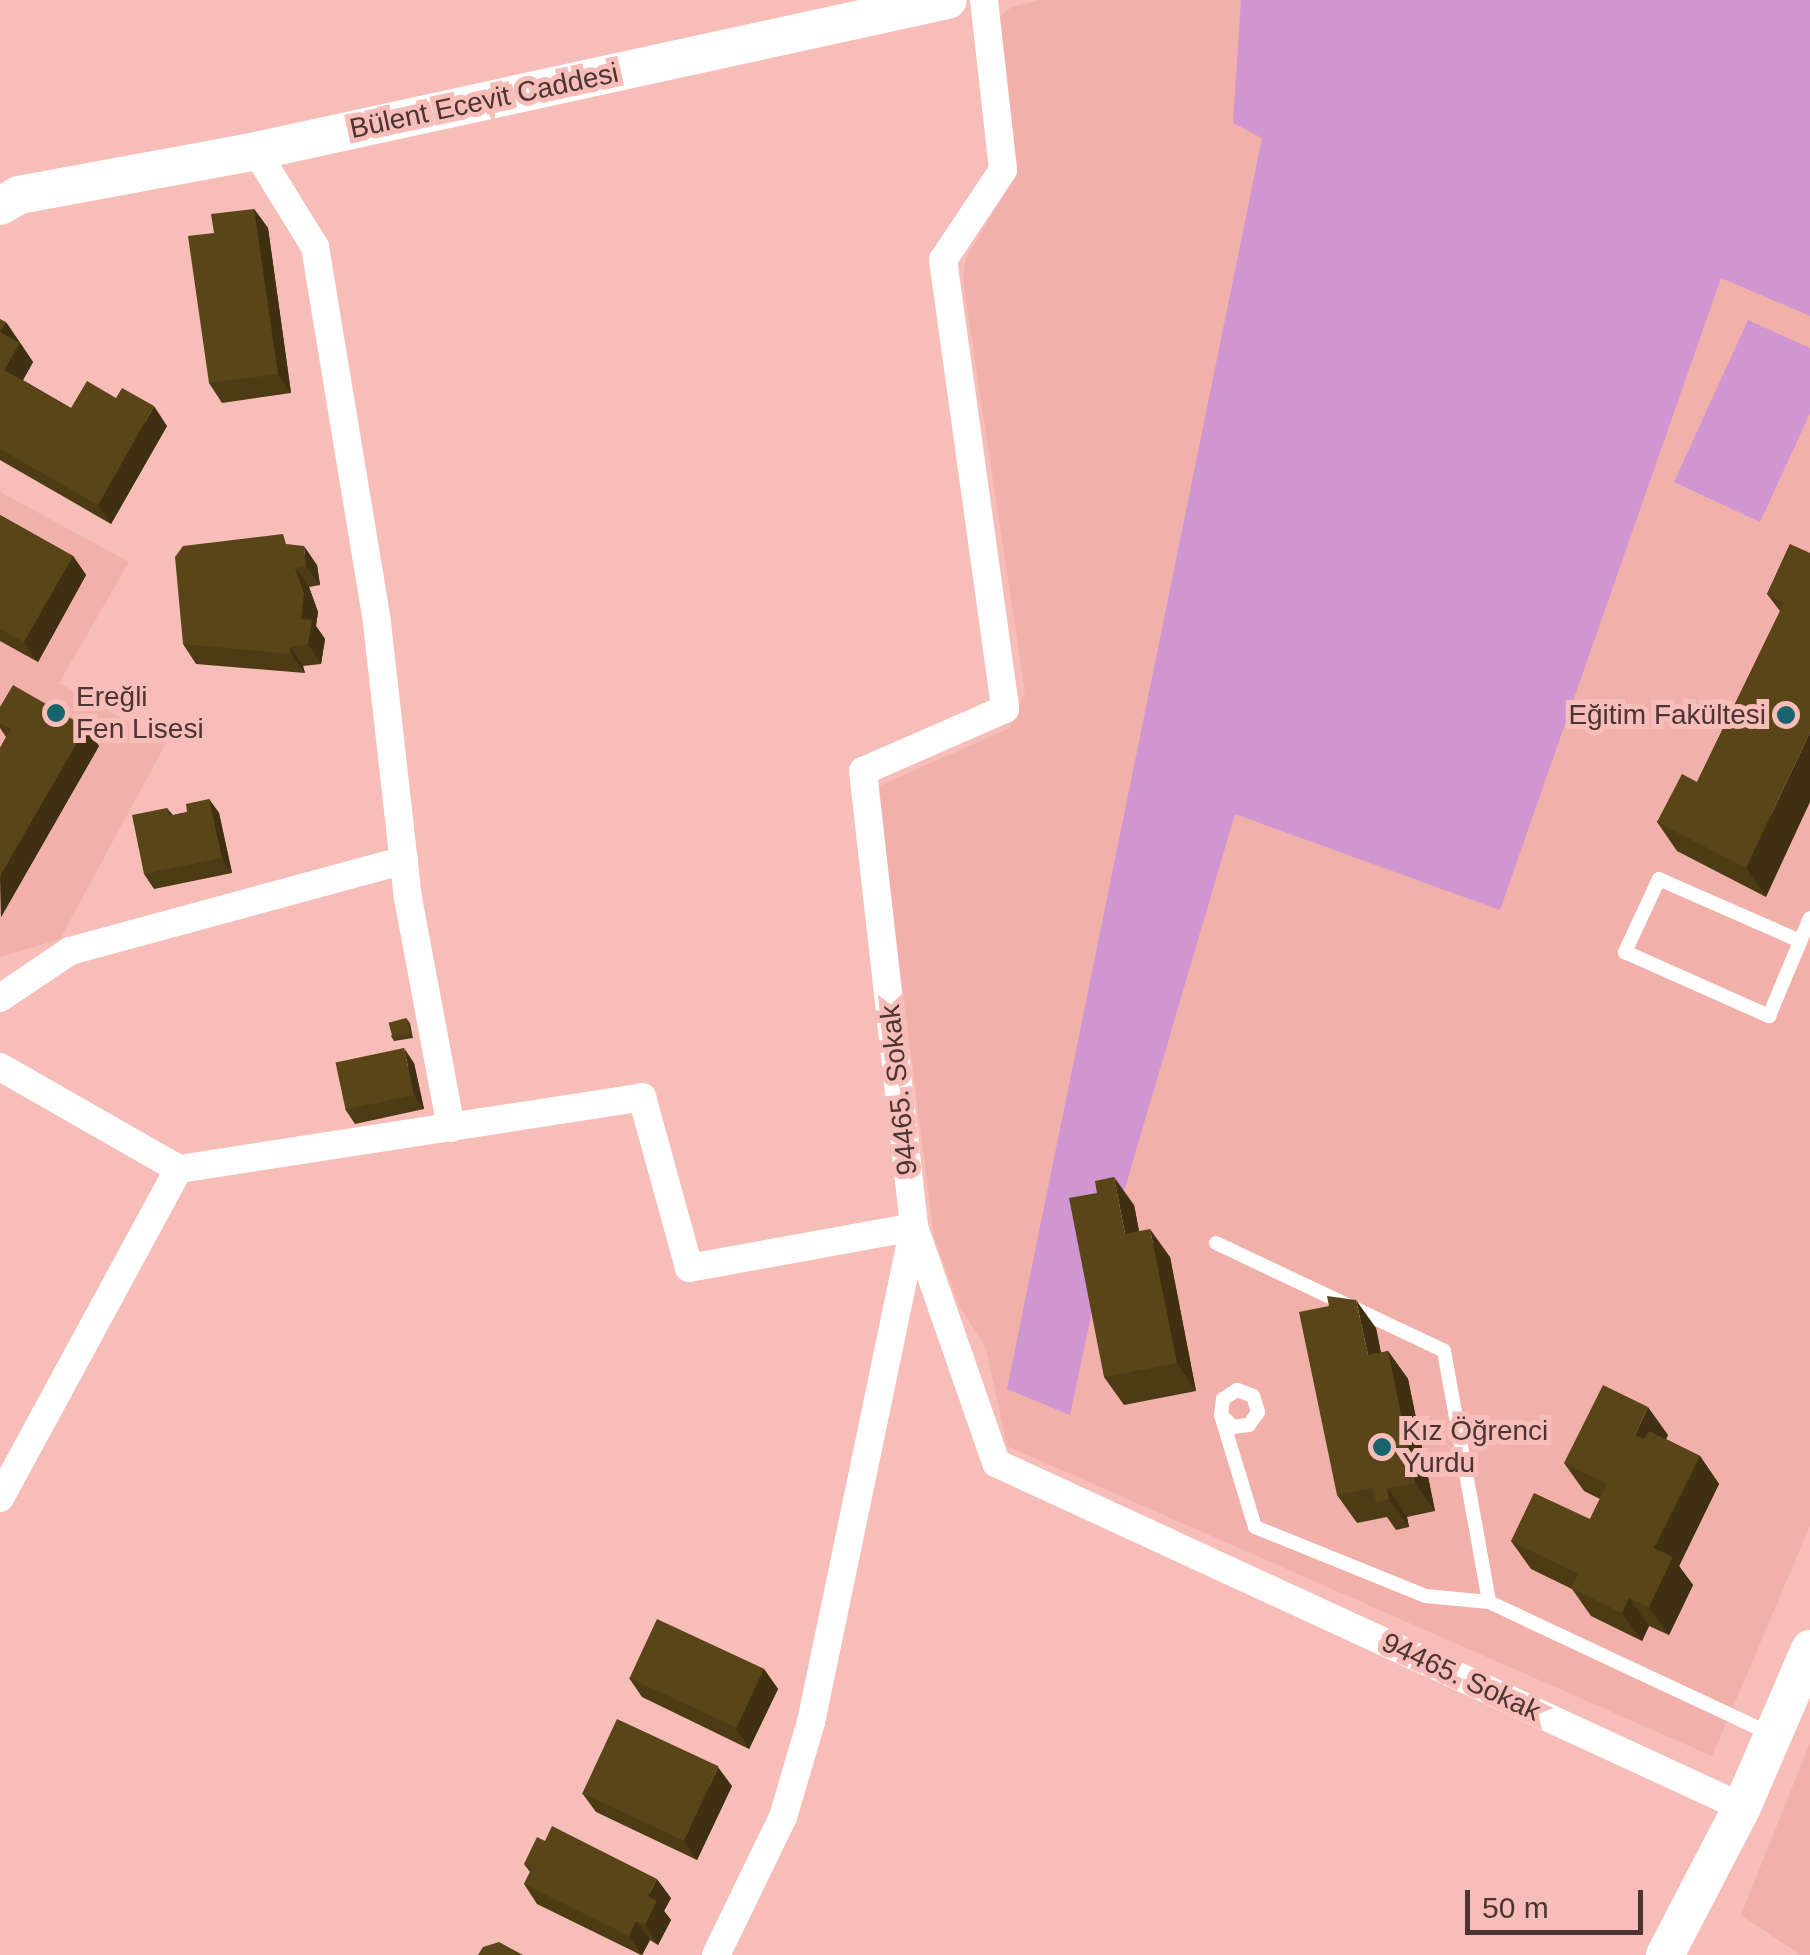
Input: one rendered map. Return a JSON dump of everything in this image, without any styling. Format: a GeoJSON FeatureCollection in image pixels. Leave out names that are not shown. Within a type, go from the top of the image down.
{"type":"FeatureCollection","features":[{"type":"Feature","properties":{"kind":"street","name":"Bülent Ecevit Caddesi"},"geometry":{"type":"LineString","coordinates":[[6,197],[256,151],[948,0]]}},
{"type":"Feature","properties":{"kind":"street","name":"94465. Sokak"},"geometry":{"type":"LineString","coordinates":[[984,0],[1003,170],[942,260],[1005,709],[864,772],[914,1227],[996,1463],[1742,1806]]}},
{"type":"Feature","properties":{"kind":"street"},"geometry":{"type":"LineString","coordinates":[[256,151],[315,247],[377,623],[404,860],[452,1128]]}},
{"type":"Feature","properties":{"kind":"street"},"geometry":{"type":"LineString","coordinates":[[0,998],[70,951],[404,860]]}},
{"type":"Feature","properties":{"kind":"street"},"geometry":{"type":"LineString","coordinates":[[0,1067],[179,1169],[642,1096],[689,1268],[914,1227],[811,1722],[783,1816],[716,1955]]}},
{"type":"Feature","properties":{"kind":"street"},"geometry":{"type":"LineString","coordinates":[[0,1498],[179,1169]]}},
{"type":"Feature","properties":{"kind":"street"},"geometry":{"type":"LineString","coordinates":[[1665,1955],[1742,1806],[1810,1649]]}},
{"type":"Feature","properties":{"kind":"lane"},"geometry":{"type":"LineString","coordinates":[[1800,941],[1659,879],[1625,952],[1769,1016],[1810,918]]}},
{"type":"Feature","properties":{"kind":"lane"},"geometry":{"type":"LineString","coordinates":[[1216,1244],[1444,1351],[1489,1602]]}},
{"type":"Feature","properties":{"kind":"lane"},"geometry":{"type":"LineString","coordinates":[[1221,1415],[1254,1527],[1426,1596],[1489,1602],[1774,1736]]}},
{"type":"Feature","properties":{"kind":"shaded area"},"geometry":{"type":"Polygon","coordinates":[[[1040,0],[1810,0],[1810,1526],[1712,1756],[1007,1446],[986,1348],[960,1307],[934,1237],[877,787],[1010,728],[1025,692],[963,281],[966,258],[1015,176],[999,17],[1012,7],[1040,0]]]}},
{"type":"Feature","properties":{"kind":"shaded area"},"geometry":{"type":"Polygon","coordinates":[[[1241,0],[1810,0],[1810,316],[1721,278],[1500,910],[1235,814],[1125,1188],[1078,1216],[1092,1311],[1070,1415],[1007,1389],[1262,138],[1233,123],[1241,0]]]}},
{"type":"Feature","properties":{"kind":"shaded area"},"geometry":{"type":"Polygon","coordinates":[[[1748,320],[1810,348],[1810,413],[1760,522],[1674,482],[1748,320]]]}},
{"type":"Feature","properties":{"kind":"shaded area","name":"Ereğli Fen Lisesi"},"geometry":{"type":"Polygon","coordinates":[[[0,492],[129,562],[59,683],[166,743],[60,939],[0,957],[0,492]]]}},
{"type":"Feature","properties":{"kind":"shaded area"},"geometry":{"type":"Polygon","coordinates":[[[1810,1743],[1810,1955],[1801,1955],[1741,1915],[1810,1743]]]}},
{"type":"Feature","properties":{"kind":"building"},"geometry":{"type":"Polygon","coordinates":[[[254,209],[278,374],[209,383],[188,236],[214,233],[211,214],[254,209]]]}},
{"type":"Feature","properties":{"kind":"building"},"geometry":{"type":"Polygon","coordinates":[[[0,332],[20,343],[4,370],[71,408],[87,381],[116,398],[122,388],[154,406],[98,505],[0,449],[0,332]]]}},
{"type":"Feature","properties":{"kind":"building"},"geometry":{"type":"Polygon","coordinates":[[[0,515],[73,556],[24,642],[0,629],[0,515]]]}},
{"type":"Feature","properties":{"kind":"building"},"geometry":{"type":"Polygon","coordinates":[[[283,534],[286,544],[304,546],[306,566],[295,568],[304,593],[301,619],[312,620],[308,644],[290,647],[291,654],[183,644],[175,557],[183,546],[283,534]]]}},
{"type":"Feature","properties":{"kind":"building"},"geometry":{"type":"Polygon","coordinates":[[[1790,544],[1810,553],[1810,732],[1746,868],[1657,822],[1682,774],[1697,782],[1784,603],[1767,594],[1790,544]]]}},
{"type":"Feature","properties":{"kind":"building"},"geometry":{"type":"Polygon","coordinates":[[[13,685],[86,727],[0,876],[0,748],[11,729],[0,723],[0,707],[13,685]]]}},
{"type":"Feature","properties":{"kind":"building"},"geometry":{"type":"Polygon","coordinates":[[[209,799],[222,858],[144,874],[132,815],[167,808],[169,816],[187,812],[186,804],[209,799]]]}},
{"type":"Feature","properties":{"kind":"building"},"geometry":{"type":"Polygon","coordinates":[[[406,1018],[410,1033],[393,1038],[389,1023],[406,1018]]]}},
{"type":"Feature","properties":{"kind":"building"},"geometry":{"type":"Polygon","coordinates":[[[404,1048],[414,1095],[346,1110],[336,1063],[404,1048]]]}},
{"type":"Feature","properties":{"kind":"building"},"geometry":{"type":"Polygon","coordinates":[[[1114,1177],[1125,1234],[1150,1229],[1177,1363],[1104,1377],[1069,1198],[1097,1193],[1095,1181],[1114,1177]]]}},
{"type":"Feature","properties":{"kind":"building","name":"Kız Öğrenci Yurdu"},"geometry":{"type":"Polygon","coordinates":[[[1327,1296],[1356,1300],[1368,1355],[1388,1351],[1415,1483],[1387,1488],[1389,1499],[1376,1502],[1373,1488],[1337,1495],[1299,1312],[1329,1306],[1327,1296]]]}},
{"type":"Feature","properties":{"kind":"building"},"geometry":{"type":"Polygon","coordinates":[[[1603,1385],[1648,1407],[1635,1435],[1644,1439],[1649,1431],[1700,1456],[1654,1548],[1673,1557],[1649,1607],[1629,1598],[1622,1613],[1571,1588],[1578,1574],[1511,1541],[1534,1493],[1590,1519],[1607,1484],[1564,1463],[1603,1385]]]}},
{"type":"Feature","properties":{"kind":"building"},"geometry":{"type":"Polygon","coordinates":[[[657,1619],[764,1669],[736,1728],[630,1678],[657,1619]]]}},
{"type":"Feature","properties":{"kind":"building"},"geometry":{"type":"Polygon","coordinates":[[[617,1719],[719,1766],[684,1841],[582,1793],[617,1719]]]}},
{"type":"Feature","properties":{"kind":"building"},"geometry":{"type":"Polygon","coordinates":[[[552,1826],[657,1879],[648,1896],[657,1901],[645,1925],[636,1921],[629,1936],[524,1884],[532,1868],[524,1864],[537,1837],[545,1841],[552,1826]]]}},
{"type":"Feature","properties":{"kind":"building"},"geometry":{"type":"Polygon","coordinates":[[[499,1942],[523,1955],[478,1955],[483,1947],[499,1942]]]}},
{"type":"Feature","properties":{"kind":"place","name":"Ereğli Fen Lisesi"},"geometry":{"type":"Point","coordinates":[56,713]}},
{"type":"Feature","properties":{"kind":"place","name":"Eğitim Fakültesi"},"geometry":{"type":"Point","coordinates":[1786,715]}},
{"type":"Feature","properties":{"kind":"place","name":"Kız Öğrenci Yurdu"},"geometry":{"type":"Point","coordinates":[1382,1447]}}]}
